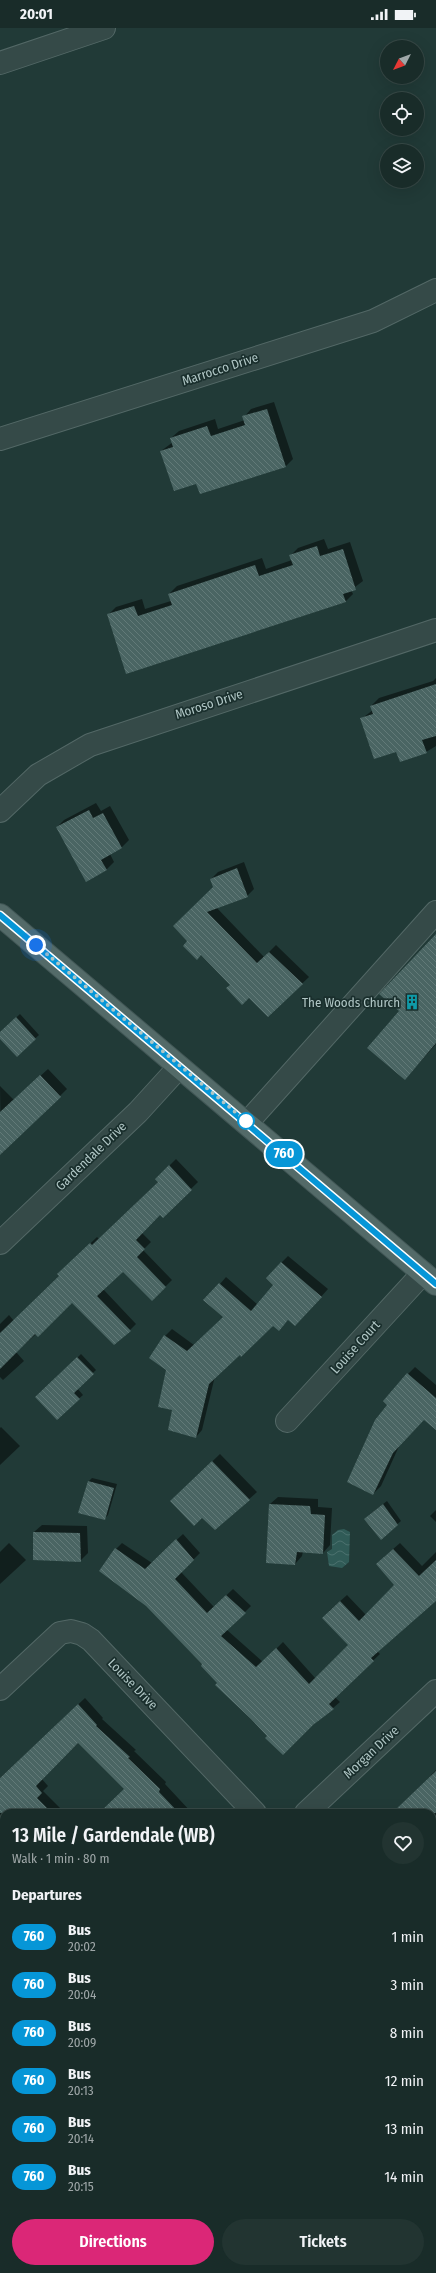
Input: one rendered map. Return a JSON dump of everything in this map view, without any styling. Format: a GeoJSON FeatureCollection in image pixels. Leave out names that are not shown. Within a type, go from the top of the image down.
{"type":"FeatureCollection","features":[{"type":"Feature","properties":{"kind":"main road"},"geometry":{"type":"LineString","coordinates":[[0,914],[429,1279]]}},
{"type":"Feature","properties":{"kind":"street"},"geometry":{"type":"LineString","coordinates":[[0,63],[104,28]]}},
{"type":"Feature","properties":{"kind":"street","name":"Marrocco Drive"},"geometry":{"type":"LineString","coordinates":[[0,439],[372,321],[436,290]]}},
{"type":"Feature","properties":{"kind":"street","name":"Moroso Drive"},"geometry":{"type":"LineString","coordinates":[[0,811],[38,776],[90,745],[436,630]]}},
{"type":"Feature","properties":{"kind":"street"},"geometry":{"type":"LineString","coordinates":[[247,1123],[436,912]]}},
{"type":"Feature","properties":{"kind":"street","name":"Gardendale Drive"},"geometry":{"type":"LineString","coordinates":[[0,1243],[138,1112],[179,1067]]}},
{"type":"Feature","properties":{"kind":"street","name":"Louise Court"},"geometry":{"type":"LineString","coordinates":[[287,1421],[429,1279]]}},
{"type":"Feature","properties":{"kind":"street","name":"Louise Drive"},"geometry":{"type":"LineString","coordinates":[[0,1689],[60,1633],[71,1631],[82,1634],[121,1671],[251,1809]]}},
{"type":"Feature","properties":{"kind":"street","name":"Morgan Drive"},"geometry":{"type":"LineString","coordinates":[[310,1809],[436,1691]]}},
{"type":"Feature","properties":{"kind":"water"},"geometry":{"type":"Polygon","coordinates":[[[344,1529],[350,1532],[349,1562],[342,1568],[329,1566],[327,1552],[332,1549],[332,1535],[338,1530],[344,1529]]]}},
{"type":"Feature","properties":{"kind":"building"},"geometry":{"type":"Polygon","coordinates":[[[267,409],[286,467],[200,494],[196,484],[174,491],[160,451],[173,447],[170,438],[207,426],[211,436],[245,425],[242,416],[267,409]]]}},
{"type":"Feature","properties":{"kind":"building"},"geometry":{"type":"Polygon","coordinates":[[[317,546],[320,556],[343,549],[356,590],[343,594],[346,602],[126,674],[107,614],[134,606],[138,616],[172,605],[168,594],[255,565],[259,576],[293,565],[289,555],[317,546]]]}},
{"type":"Feature","properties":{"kind":"building"},"geometry":{"type":"Polygon","coordinates":[[[436,684],[436,736],[422,740],[427,753],[400,762],[396,752],[374,759],[360,718],[373,714],[370,706],[436,684]]]}},
{"type":"Feature","properties":{"kind":"building"},"geometry":{"type":"Polygon","coordinates":[[[89,810],[93,818],[103,813],[122,848],[101,860],[107,870],[86,882],[56,827],[89,810]]]}},
{"type":"Feature","properties":{"kind":"building"},"geometry":{"type":"Polygon","coordinates":[[[237,868],[248,897],[207,912],[257,963],[269,952],[303,984],[268,1017],[249,998],[242,1005],[226,988],[230,985],[201,955],[197,960],[183,946],[187,941],[173,926],[213,887],[210,879],[237,868]]]}},
{"type":"Feature","properties":{"kind":"building","name":"The Woods Church"},"geometry":{"type":"Polygon","coordinates":[[[436,934],[436,1043],[405,1080],[367,1048],[399,1011],[379,994],[436,934]]]}},
{"type":"Feature","properties":{"kind":"building"},"geometry":{"type":"Polygon","coordinates":[[[16,1017],[36,1039],[17,1057],[0,1039],[0,1032],[16,1017]]]}},
{"type":"Feature","properties":{"kind":"building"},"geometry":{"type":"Polygon","coordinates":[[[40,1075],[61,1097],[0,1155],[0,1112],[40,1075]]]}},
{"type":"Feature","properties":{"kind":"building"},"geometry":{"type":"Polygon","coordinates":[[[169,1165],[192,1190],[163,1218],[160,1215],[136,1240],[145,1249],[137,1257],[166,1287],[152,1301],[123,1272],[97,1296],[131,1331],[114,1345],[72,1303],[38,1337],[35,1334],[0,1369],[0,1333],[59,1276],[57,1274],[90,1243],[92,1245],[158,1182],[155,1179],[169,1165]]]}},
{"type":"Feature","properties":{"kind":"building"},"geometry":{"type":"Polygon","coordinates":[[[281,1262],[322,1297],[295,1326],[288,1320],[279,1331],[273,1326],[241,1357],[240,1355],[209,1384],[196,1438],[168,1430],[172,1410],[158,1407],[166,1370],[149,1358],[164,1335],[187,1351],[223,1317],[203,1300],[219,1283],[251,1311],[273,1285],[266,1278],[281,1262]]]}},
{"type":"Feature","properties":{"kind":"building"},"geometry":{"type":"Polygon","coordinates":[[[77,1357],[94,1374],[74,1393],[80,1399],[57,1420],[35,1397],[77,1357]]]}},
{"type":"Feature","properties":{"kind":"building"},"geometry":{"type":"Polygon","coordinates":[[[407,1373],[436,1398],[436,1430],[424,1420],[393,1453],[373,1495],[347,1482],[375,1420],[387,1405],[383,1401],[407,1373]]]}},
{"type":"Feature","properties":{"kind":"building"},"geometry":{"type":"Polygon","coordinates":[[[212,1461],[250,1500],[215,1530],[202,1518],[194,1526],[170,1501],[212,1461]]]}},
{"type":"Feature","properties":{"kind":"building"},"geometry":{"type":"Polygon","coordinates":[[[88,1481],[114,1488],[105,1520],[78,1513],[88,1481]]]}},
{"type":"Feature","properties":{"kind":"building"},"geometry":{"type":"Polygon","coordinates":[[[269,1504],[310,1506],[311,1514],[325,1515],[323,1554],[297,1552],[295,1565],[266,1563],[269,1504]]]}},
{"type":"Feature","properties":{"kind":"building"},"geometry":{"type":"Polygon","coordinates":[[[383,1504],[398,1525],[381,1540],[364,1519],[383,1504]]]}},
{"type":"Feature","properties":{"kind":"building"},"geometry":{"type":"Polygon","coordinates":[[[33,1532],[80,1533],[81,1562],[33,1560],[33,1532]]]}},
{"type":"Feature","properties":{"kind":"building"},"geometry":{"type":"Polygon","coordinates":[[[176,1539],[194,1560],[175,1579],[207,1613],[226,1595],[246,1613],[221,1636],[256,1667],[276,1648],[309,1684],[348,1645],[322,1618],[340,1601],[359,1621],[394,1585],[376,1564],[393,1549],[419,1576],[436,1560],[436,1601],[371,1658],[374,1661],[329,1704],[334,1709],[313,1725],[283,1755],[265,1738],[267,1736],[251,1719],[215,1685],[217,1683],[201,1666],[202,1664],[146,1606],[99,1571],[115,1548],[145,1569],[176,1539]]]}},
{"type":"Feature","properties":{"kind":"building"},"geometry":{"type":"Polygon","coordinates":[[[78,1704],[97,1725],[96,1726],[130,1757],[128,1758],[160,1789],[159,1792],[175,1809],[103,1809],[124,1789],[78,1743],[36,1786],[42,1793],[37,1798],[48,1809],[0,1809],[0,1778],[78,1704]]]}},
{"type":"Feature","properties":{"kind":"building"},"geometry":{"type":"Polygon","coordinates":[[[436,1771],[436,1809],[396,1809],[436,1771]]]}},
{"type":"Feature","properties":{"kind":"bus line","name":"760"},"geometry":{"type":"LineString","coordinates":[[0,915],[436,1284]]}},
{"type":"Feature","properties":{"kind":"place","name":"The Woods Church"},"geometry":{"type":"Point","coordinates":[412,1002]}},
{"type":"Feature","properties":{"kind":"route"},"geometry":{"type":"LineString","coordinates":[[36,945],[179,1067],[246,1121]]}}]}
